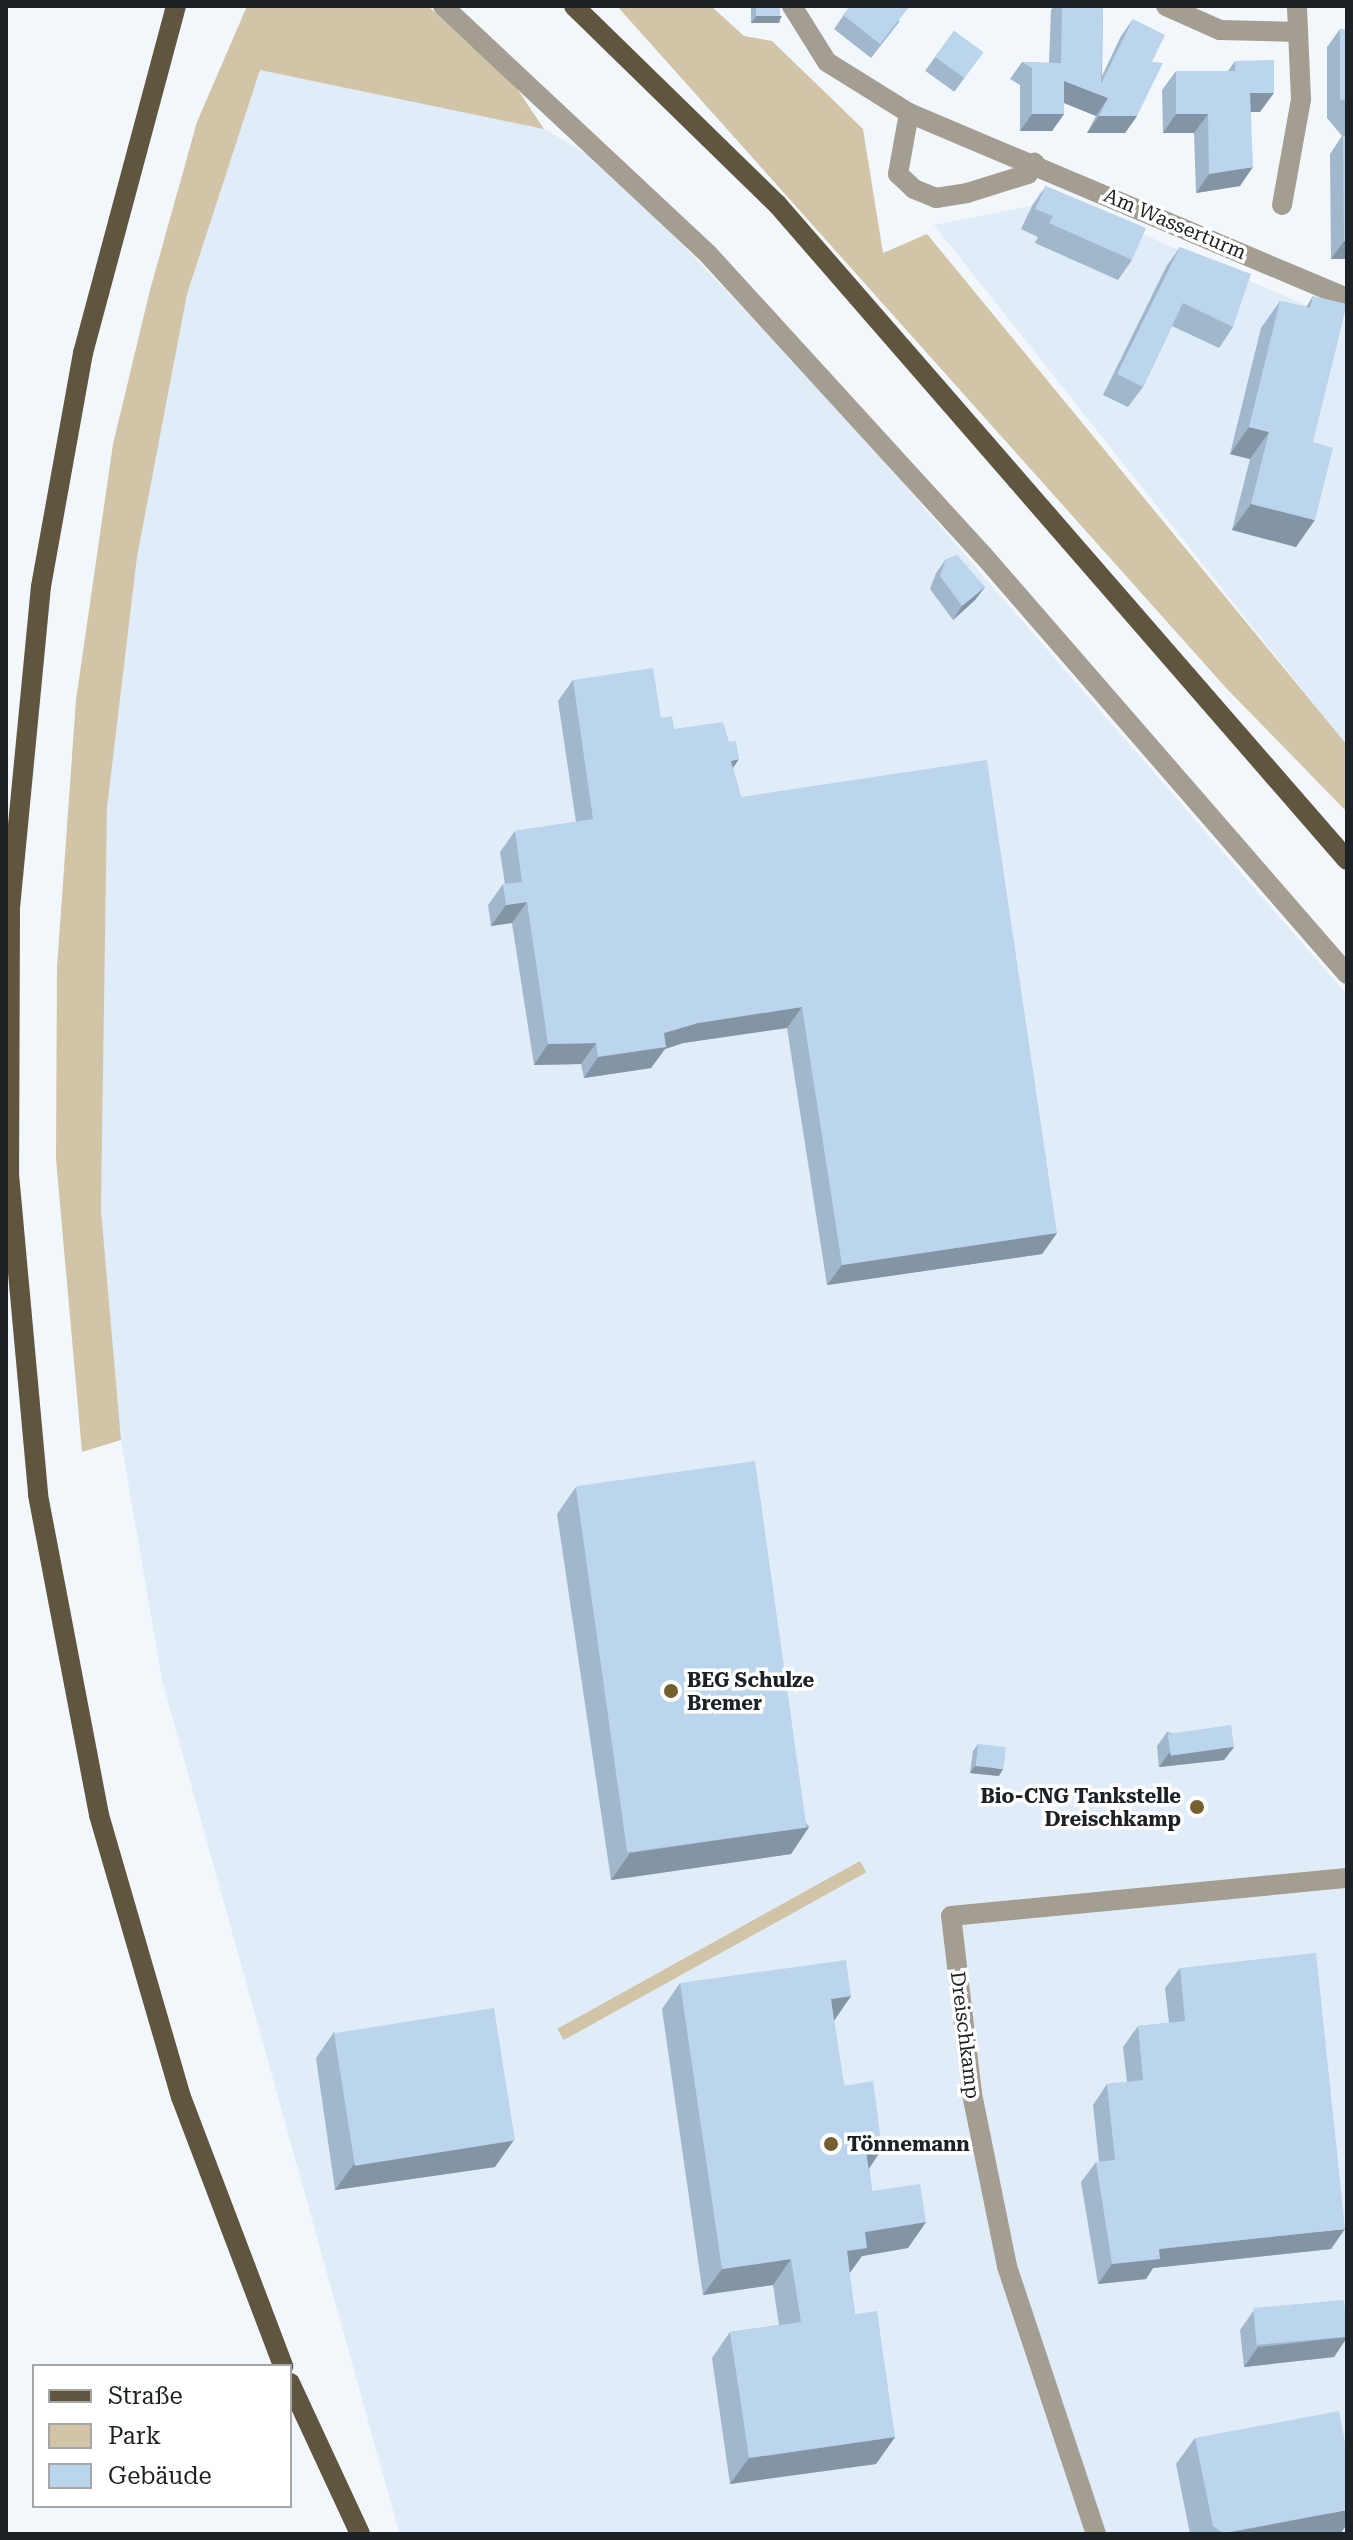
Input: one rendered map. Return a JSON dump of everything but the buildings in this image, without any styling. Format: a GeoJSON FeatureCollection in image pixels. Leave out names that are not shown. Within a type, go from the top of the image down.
{"type":"FeatureCollection","features":[{"type":"Feature","properties":{"kind":"main road"},"geometry":{"type":"LineString","coordinates":[[176,6],[103,269],[45,560],[11,891],[9,1174],[38,1495],[99,1815],[181,2097],[282,2364]]}},
{"type":"Feature","properties":{"kind":"main road"},"geometry":{"type":"LineString","coordinates":[[574,6],[777,204],[1347,860]]}},
{"type":"Feature","properties":{"kind":"main road"},"geometry":{"type":"LineString","coordinates":[[292,2387],[360,2534]]}},
{"type":"Feature","properties":{"kind":"street"},"geometry":{"type":"LineString","coordinates":[[443,6],[708,254],[1004,579],[1347,974]]}},
{"type":"Feature","properties":{"kind":"street","name":"Am Wasserturm"},"geometry":{"type":"LineString","coordinates":[[792,6],[827,62],[909,113],[1004,149],[1347,298]]}},
{"type":"Feature","properties":{"kind":"street"},"geometry":{"type":"LineString","coordinates":[[1166,6],[1220,30],[1297,32]]}},
{"type":"Feature","properties":{"kind":"street"},"geometry":{"type":"LineString","coordinates":[[1282,205],[1301,99],[1297,6]]}},
{"type":"Feature","properties":{"kind":"street"},"geometry":{"type":"LineString","coordinates":[[909,113],[898,174],[914,189],[936,198],[967,193],[1028,174],[1034,163]]}},
{"type":"Feature","properties":{"kind":"street","name":"Dreischkamp"},"geometry":{"type":"LineString","coordinates":[[1096,2534],[1007,2266],[972,2094],[951,1916],[1347,1878]]}},
{"type":"Feature","properties":{"kind":"shaded area"},"geometry":{"type":"Polygon","coordinates":[[[260,70],[543,128],[610,168],[840,411],[1347,995],[1347,2534],[399,2532],[162,1680],[121,1440],[101,1210],[107,808],[137,557],[187,294],[260,70]]]}},
{"type":"Feature","properties":{"kind":"shaded area"},"geometry":{"type":"Polygon","coordinates":[[[1041,190],[1347,323],[1347,746],[934,225],[1031,206],[1041,190]]]}},
{"type":"Feature","properties":{"kind":"green space"},"geometry":{"type":"Polygon","coordinates":[[[247,6],[428,6],[516,87],[544,129],[260,70],[187,294],[137,557],[107,808],[101,1210],[121,1440],[82,1452],[56,1159],[57,967],[76,700],[113,444],[150,290],[197,122],[247,6]]]}},
{"type":"Feature","properties":{"kind":"green space"},"geometry":{"type":"Polygon","coordinates":[[[617,6],[711,6],[744,36],[772,41],[863,129],[883,253],[927,234],[1347,745],[1347,812],[1227,689],[617,6]]]}},
{"type":"Feature","properties":{"kind":"green space"},"geometry":{"type":"Polygon","coordinates":[[[860,1861],[866,1872],[564,2040],[557,2029],[860,1861]]]}},
{"type":"Feature","properties":{"kind":"place","name":"BEG Schulze Bremer"},"geometry":{"type":"Point","coordinates":[671,1691]}},
{"type":"Feature","properties":{"kind":"place","name":"Bio-CNG Tankstelle Dreischkamp"},"geometry":{"type":"Point","coordinates":[1197,1807]}},
{"type":"Feature","properties":{"kind":"place","name":"Tönnemann"},"geometry":{"type":"Point","coordinates":[831,2144]}}]}
